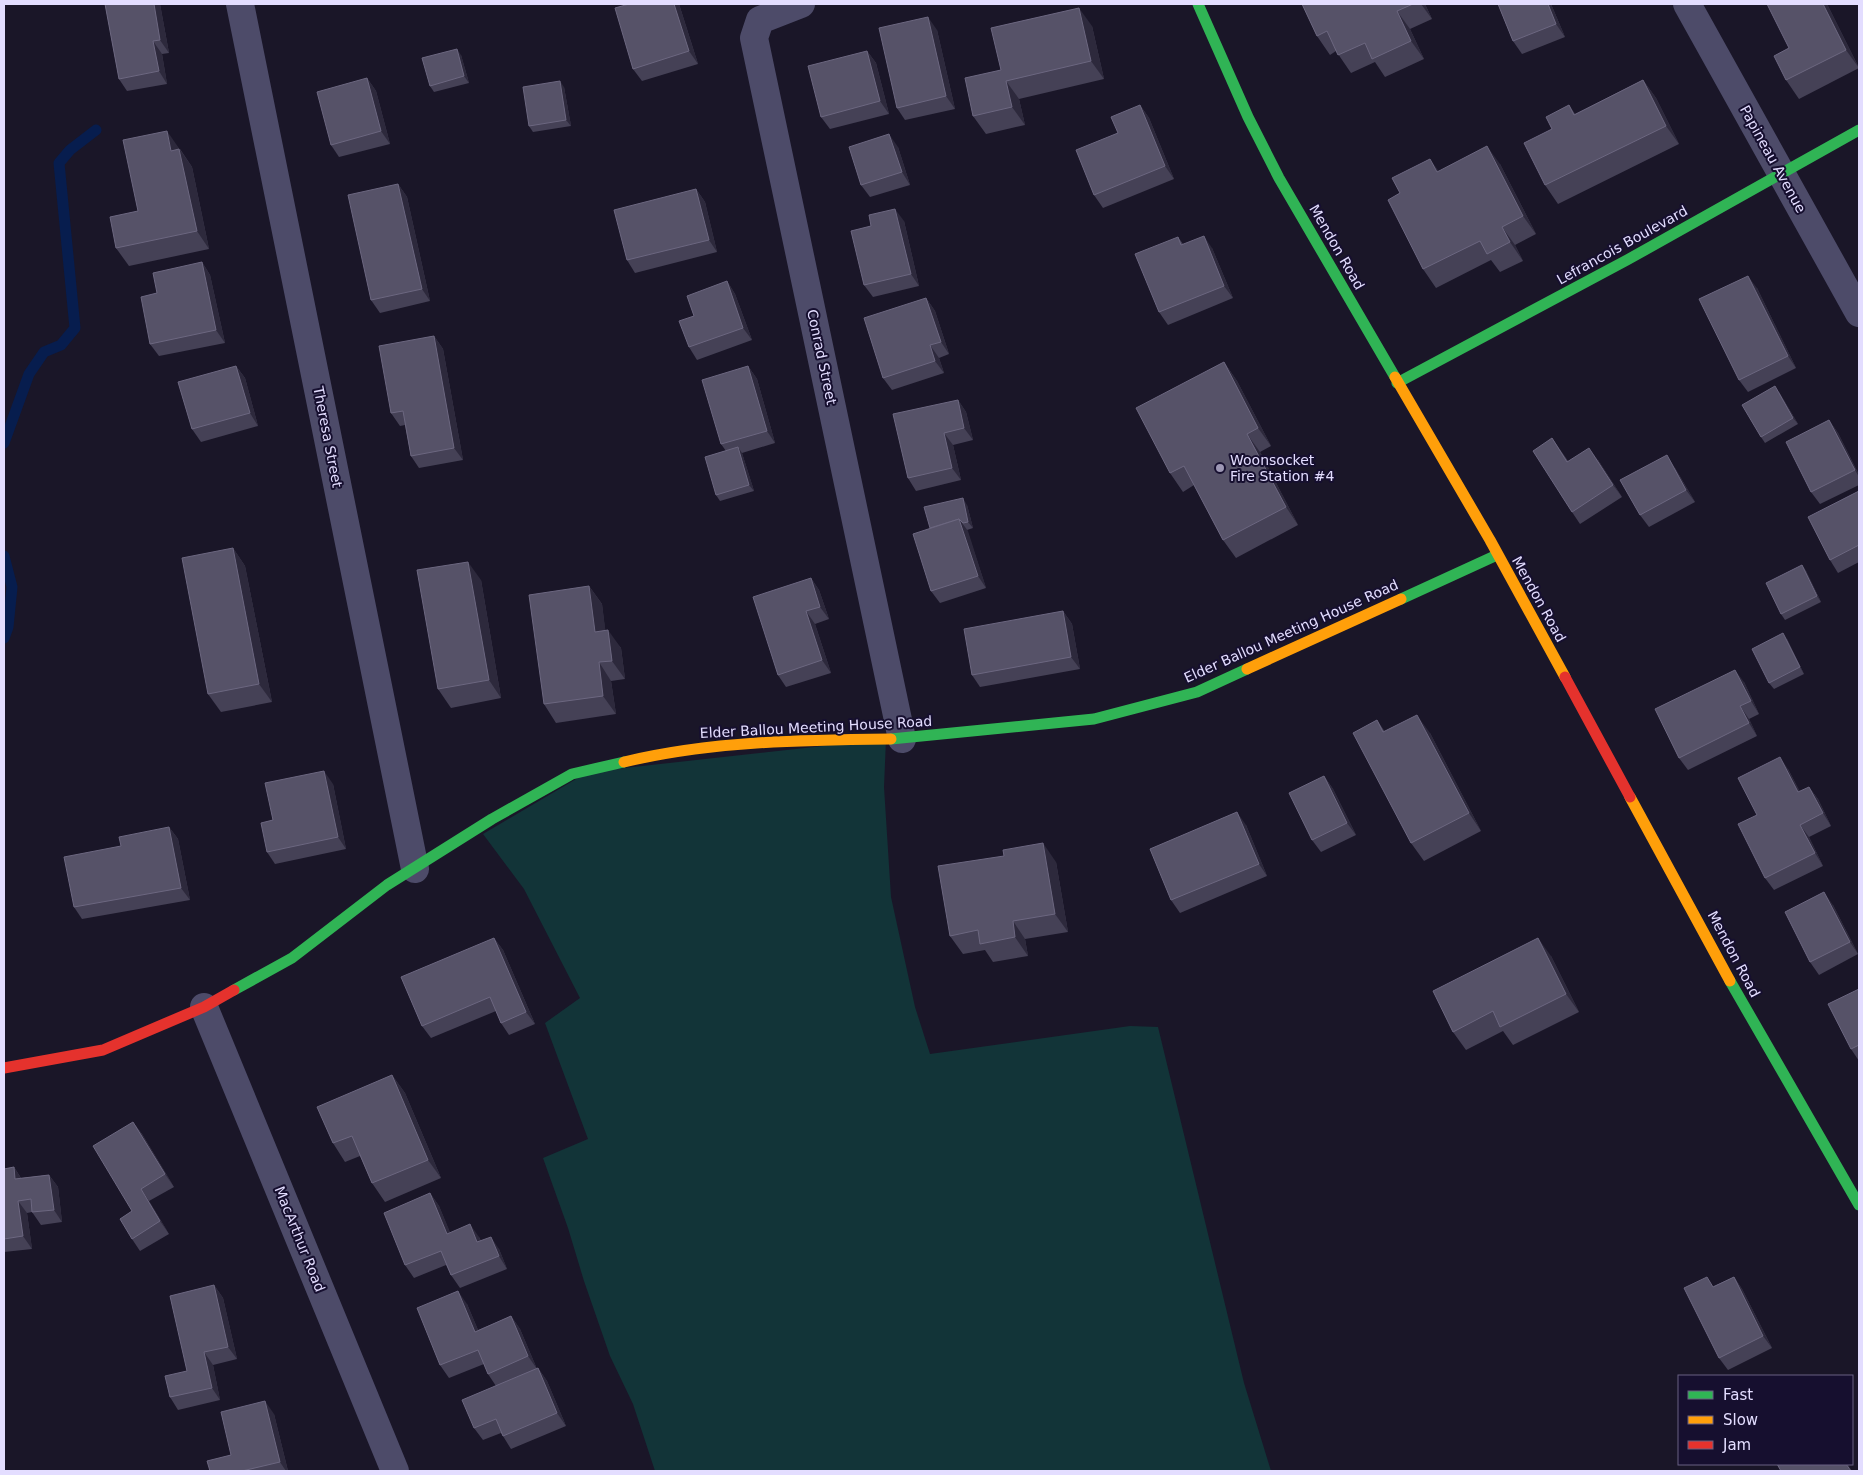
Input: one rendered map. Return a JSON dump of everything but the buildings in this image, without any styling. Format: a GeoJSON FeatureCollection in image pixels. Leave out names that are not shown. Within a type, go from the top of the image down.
{"type":"FeatureCollection","features":[{"type":"Feature","properties":{"kind":"street","name":"Theresa Street"},"geometry":{"type":"LineString","coordinates":[[240,4],[415,869]]}},
{"type":"Feature","properties":{"kind":"street","name":"Conrad Street"},"geometry":{"type":"LineString","coordinates":[[801,4],[760,20],[754,38],[902,739]]}},
{"type":"Feature","properties":{"kind":"street","name":"Mendon Road"},"geometry":{"type":"LineString","coordinates":[[1198,4],[1248,117],[1279,178],[1497,555],[1692,907],[1741,1000],[1859,1206]]}},
{"type":"Feature","properties":{"kind":"street","name":"Papineau Avenue"},"geometry":{"type":"LineString","coordinates":[[1688,4],[1859,313]]}},
{"type":"Feature","properties":{"kind":"street","name":"Lefrancois Boulevard"},"geometry":{"type":"LineString","coordinates":[[1397,383],[1627,260],[1859,130]]}},
{"type":"Feature","properties":{"kind":"street","name":"Elder Ballou Meeting House Road"},"geometry":{"type":"LineString","coordinates":[[4,1068],[102,1050],[204,1007],[292,958],[387,885],[492,819],[572,774],[670,751],[810,740],[902,739],[1094,719],[1197,692],[1497,555]]}},
{"type":"Feature","properties":{"kind":"street","name":"MacArthur Road"},"geometry":{"type":"LineString","coordinates":[[204,1007],[395,1471]]}},
{"type":"Feature","properties":{"kind":"green space"},"geometry":{"type":"Polygon","coordinates":[[[886,739],[884,787],[891,897],[915,1007],[930,1054],[1130,1026],[1158,1027],[1244,1383],[1271,1471],[655,1471],[633,1404],[610,1356],[543,1158],[588,1139],[545,1023],[580,998],[524,889],[483,834],[588,772],[886,739]]]}},
{"type":"Feature","properties":{"kind":"waterway"},"geometry":{"type":"LineString","coordinates":[[4,443],[29,374],[44,352],[61,345],[75,328],[59,163],[70,150],[96,130]]}},
{"type":"Feature","properties":{"kind":"waterway"},"geometry":{"type":"LineString","coordinates":[[4,556],[12,587],[8,627],[4,638]]}},
{"type":"Feature","properties":{"kind":"traffic: fast"},"geometry":{"type":"LineString","coordinates":[[1198,4],[1248,117],[1279,178],[1395,377]]}},
{"type":"Feature","properties":{"kind":"traffic: fast"},"geometry":{"type":"LineString","coordinates":[[1397,383],[1627,260],[1859,130]]}},
{"type":"Feature","properties":{"kind":"traffic: fast"},"geometry":{"type":"LineString","coordinates":[[1401,599],[1497,555]]}},
{"type":"Feature","properties":{"kind":"traffic: fast"},"geometry":{"type":"LineString","coordinates":[[891,739],[1094,719],[1197,692],[1247,669]]}},
{"type":"Feature","properties":{"kind":"traffic: fast"},"geometry":{"type":"LineString","coordinates":[[234,990],[292,958],[387,885],[492,819],[572,774],[624,762]]}},
{"type":"Feature","properties":{"kind":"traffic: fast"},"geometry":{"type":"LineString","coordinates":[[1730,981],[1859,1205]]}},
{"type":"Feature","properties":{"kind":"traffic: slow"},"geometry":{"type":"LineString","coordinates":[[1395,377],[1490,540],[1565,677]]}},
{"type":"Feature","properties":{"kind":"traffic: slow"},"geometry":{"type":"LineString","coordinates":[[1247,669],[1401,599]]}},
{"type":"Feature","properties":{"kind":"traffic: slow"},"geometry":{"type":"LineString","coordinates":[[624,762],[690,750],[757,743],[891,739]]}},
{"type":"Feature","properties":{"kind":"traffic: slow"},"geometry":{"type":"LineString","coordinates":[[1630,797],[1730,981]]}},
{"type":"Feature","properties":{"kind":"traffic: jam"},"geometry":{"type":"LineString","coordinates":[[1565,677],[1630,797]]}},
{"type":"Feature","properties":{"kind":"traffic: jam"},"geometry":{"type":"LineString","coordinates":[[4,1068],[103,1050],[204,1007],[234,990]]}},
{"type":"Feature","properties":{"kind":"place","name":"Woonsocket Fire Station #4"},"geometry":{"type":"Point","coordinates":[1220,468]}}]}
